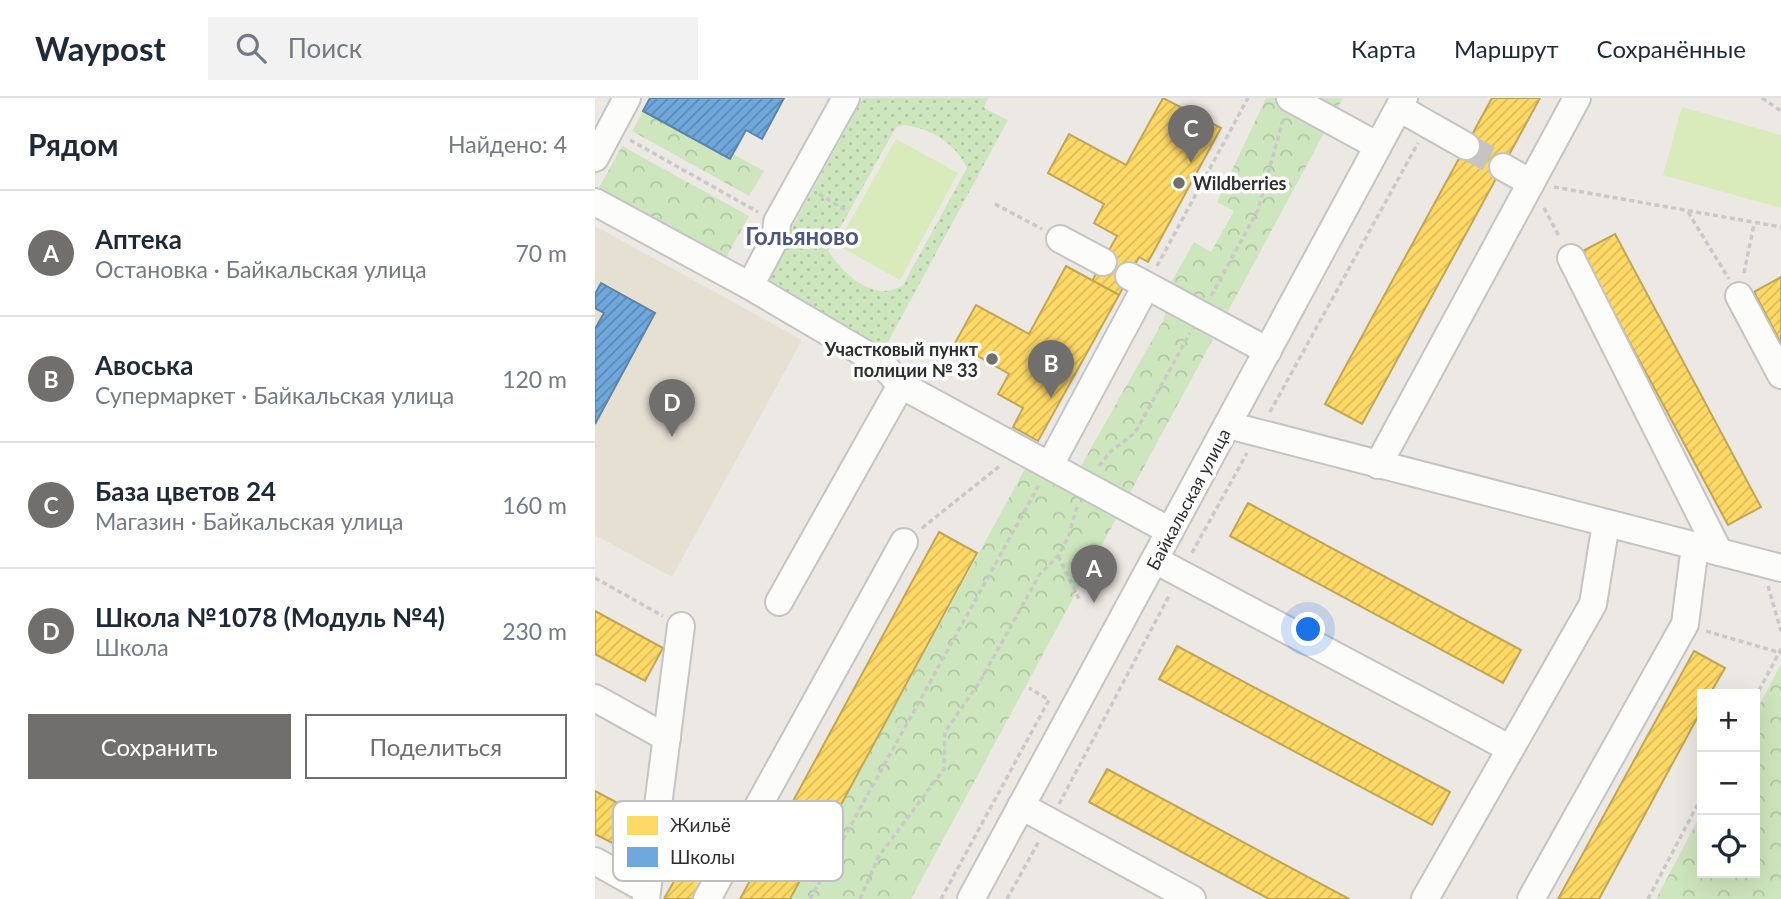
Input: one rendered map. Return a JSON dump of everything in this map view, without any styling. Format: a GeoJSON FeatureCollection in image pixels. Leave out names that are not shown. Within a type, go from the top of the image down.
{"type":"FeatureCollection","features":[{"type":"Feature","properties":{"kind":"street"},"geometry":{"type":"LineString","coordinates":[[595,158],[627,98]]}},
{"type":"Feature","properties":{"kind":"street"},"geometry":{"type":"LineString","coordinates":[[751,286],[776,237],[777,222],[846,98]]}},
{"type":"Feature","properties":{"kind":"street"},"geometry":{"type":"LineString","coordinates":[[1290,98],[1378,146]]}},
{"type":"Feature","properties":{"kind":"street"},"geometry":{"type":"LineString","coordinates":[[1378,465],[1577,98]]}},
{"type":"Feature","properties":{"kind":"street"},"geometry":{"type":"LineString","coordinates":[[1401,103],[1428,125],[1466,146]]}},
{"type":"Feature","properties":{"kind":"street","name":"Байкальская улица"},"geometry":{"type":"LineString","coordinates":[[971,899],[1401,103]]}},
{"type":"Feature","properties":{"kind":"street"},"geometry":{"type":"LineString","coordinates":[[1503,167],[1531,183]]}},
{"type":"Feature","properties":{"kind":"street"},"geometry":{"type":"LineString","coordinates":[[595,202],[751,286],[883,365],[901,385],[1170,531]]}},
{"type":"Feature","properties":{"kind":"street"},"geometry":{"type":"LineString","coordinates":[[1060,239],[1103,262]]}},
{"type":"Feature","properties":{"kind":"street"},"geometry":{"type":"LineString","coordinates":[[1531,899],[1685,624],[1707,549],[1571,258]]}},
{"type":"Feature","properties":{"kind":"street"},"geometry":{"type":"LineString","coordinates":[[1050,465],[1138,281],[1268,351]]}},
{"type":"Feature","properties":{"kind":"street"},"geometry":{"type":"LineString","coordinates":[[1739,296],[1781,375]]}},
{"type":"Feature","properties":{"kind":"street"},"geometry":{"type":"LineString","coordinates":[[779,602],[901,385]]}},
{"type":"Feature","properties":{"kind":"street"},"geometry":{"type":"LineString","coordinates":[[1228,425],[1771,566]]}},
{"type":"Feature","properties":{"kind":"street"},"geometry":{"type":"LineString","coordinates":[[1425,899],[1593,604],[1606,523]]}},
{"type":"Feature","properties":{"kind":"street"},"geometry":{"type":"LineString","coordinates":[[761,801],[904,542]]}},
{"type":"Feature","properties":{"kind":"street"},"geometry":{"type":"LineString","coordinates":[[1155,559],[1509,748]]}},
{"type":"Feature","properties":{"kind":"street"},"geometry":{"type":"LineString","coordinates":[[659,801],[681,626]]}},
{"type":"Feature","properties":{"kind":"street"},"geometry":{"type":"LineString","coordinates":[[595,698],[667,738]]}},
{"type":"Feature","properties":{"kind":"street"},"geometry":{"type":"LineString","coordinates":[[1021,806],[1192,899]]}},
{"type":"Feature","properties":{"kind":"street"},"geometry":{"type":"LineString","coordinates":[[595,861],[613,873]]}},
{"type":"Feature","properties":{"kind":"street"},"geometry":{"type":"LineString","coordinates":[[626,881],[647,895]]}},
{"type":"Feature","properties":{"kind":"street"},"geometry":{"type":"LineString","coordinates":[[707,899],[717,881]]}},
{"type":"Feature","properties":{"kind":"path"},"geometry":{"type":"LineString","coordinates":[[1138,281],[1248,98]]}},
{"type":"Feature","properties":{"kind":"path"},"geometry":{"type":"LineString","coordinates":[[1762,98],[1781,111]]}},
{"type":"Feature","properties":{"kind":"path"},"geometry":{"type":"LineString","coordinates":[[1007,899],[1181,573],[1428,125]]}},
{"type":"Feature","properties":{"kind":"path"},"geometry":{"type":"LineString","coordinates":[[610,129],[777,222]]}},
{"type":"Feature","properties":{"kind":"path"},"geometry":{"type":"LineString","coordinates":[[799,181],[847,211]]}},
{"type":"Feature","properties":{"kind":"path"},"geometry":{"type":"LineString","coordinates":[[1531,183],[1781,227]]}},
{"type":"Feature","properties":{"kind":"path"},"geometry":{"type":"LineString","coordinates":[[1531,183],[1571,258]]}},
{"type":"Feature","properties":{"kind":"path"},"geometry":{"type":"LineString","coordinates":[[995,204],[1060,239]]}},
{"type":"Feature","properties":{"kind":"path"},"geometry":{"type":"LineString","coordinates":[[1688,212],[1739,296]]}},
{"type":"Feature","properties":{"kind":"path"},"geometry":{"type":"LineString","coordinates":[[1739,296],[1754,224]]}},
{"type":"Feature","properties":{"kind":"path"},"geometry":{"type":"LineString","coordinates":[[904,542],[1020,449]]}},
{"type":"Feature","properties":{"kind":"path"},"geometry":{"type":"LineString","coordinates":[[843,839],[1050,465]]}},
{"type":"Feature","properties":{"kind":"path"},"geometry":{"type":"LineString","coordinates":[[860,899],[868,874],[883,849],[944,769],[945,732],[979,683],[1040,574],[1058,556],[1088,486]]}},
{"type":"Feature","properties":{"kind":"path"},"geometry":{"type":"LineString","coordinates":[[1058,556],[1079,599]]}},
{"type":"Feature","properties":{"kind":"path"},"geometry":{"type":"LineString","coordinates":[[1771,566],[1781,631]]}},
{"type":"Feature","properties":{"kind":"path"},"geometry":{"type":"LineString","coordinates":[[595,578],[681,626]]}},
{"type":"Feature","properties":{"kind":"path"},"geometry":{"type":"LineString","coordinates":[[1685,624],[1780,651]]}},
{"type":"Feature","properties":{"kind":"path"},"geometry":{"type":"LineString","coordinates":[[1780,651],[1781,660]]}},
{"type":"Feature","properties":{"kind":"path"},"geometry":{"type":"LineString","coordinates":[[1760,689],[1780,651]]}},
{"type":"Feature","properties":{"kind":"path"},"geometry":{"type":"LineString","coordinates":[[941,899],[1049,700],[1029,688]]}},
{"type":"Feature","properties":{"kind":"path"},"geometry":{"type":"LineString","coordinates":[[1648,899],[1697,806]]}},
{"type":"Feature","properties":{"kind":"path"},"geometry":{"type":"LineString","coordinates":[[810,899],[820,881]]}},
{"type":"Feature","properties":{"kind":"shaded area"},"geometry":{"type":"Polygon","coordinates":[[[595,226],[802,340],[672,577],[595,535],[595,226]]]}},
{"type":"Feature","properties":{"kind":"green space"},"geometry":{"type":"Polygon","coordinates":[[[863,98],[988,98],[984,108],[1008,120],[881,355],[768,292],[766,275],[863,98]],[[905,125],[896,127],[828,250],[850,276],[881,291],[903,285],[967,168],[956,151],[942,139],[905,125]]]}},
{"type":"Feature","properties":{"kind":"green space"},"geometry":{"type":"Polygon","coordinates":[[[1266,98],[1343,98],[911,899],[790,899],[800,881],[843,881],[843,802],[1027,465],[1069,487],[1164,319],[1169,286],[1194,242],[1211,252],[1234,211],[1217,202],[1266,98]]]}},
{"type":"Feature","properties":{"kind":"green space"},"geometry":{"type":"Polygon","coordinates":[[[1682,107],[1781,135],[1781,208],[1663,175],[1682,107]]]}},
{"type":"Feature","properties":{"kind":"green space"},"geometry":{"type":"Polygon","coordinates":[[[643,111],[730,159],[733,154],[764,171],[749,196],[632,131],[643,111]]]}},
{"type":"Feature","properties":{"kind":"green space"},"geometry":{"type":"Polygon","coordinates":[[[896,139],[958,173],[900,280],[837,245],[896,139]]]}},
{"type":"Feature","properties":{"kind":"green space"},"geometry":{"type":"Polygon","coordinates":[[[622,146],[749,216],[723,263],[595,195],[622,146]]]}},
{"type":"Feature","properties":{"kind":"green space"},"geometry":{"type":"Polygon","coordinates":[[[1781,664],[1781,899],[1656,899],[1697,821],[1697,878],[1760,878],[1760,704],[1781,664]]]}},
{"type":"Feature","properties":{"kind":"building: Жильё"},"geometry":{"type":"Polygon","coordinates":[[[1163,98],[1221,128],[1148,262],[1139,257],[1119,295],[1092,281],[1117,236],[1094,223],[1104,204],[1048,173],[1069,134],[1126,165],[1163,98]]]}},
{"type":"Feature","properties":{"kind":"building: Жильё"},"geometry":{"type":"Polygon","coordinates":[[[1492,98],[1540,98],[1362,424],[1325,404],[1492,98]]]}},
{"type":"Feature","properties":{"kind":"building: Жильё"},"geometry":{"type":"Polygon","coordinates":[[[755,225],[772,234],[762,251],[746,242],[755,225]]]}},
{"type":"Feature","properties":{"kind":"building: Жильё"},"geometry":{"type":"Polygon","coordinates":[[[1615,234],[1761,507],[1728,525],[1581,252],[1615,234]]]}},
{"type":"Feature","properties":{"kind":"building: Жильё"},"geometry":{"type":"Polygon","coordinates":[[[1066,266],[1119,295],[1038,441],[1013,427],[1023,408],[998,394],[1009,374],[955,343],[976,305],[1029,334],[1066,266]]]}},
{"type":"Feature","properties":{"kind":"building: Жильё"},"geometry":{"type":"Polygon","coordinates":[[[1781,277],[1781,343],[1754,292],[1781,277]]]}},
{"type":"Feature","properties":{"kind":"building: Жильё"},"geometry":{"type":"Polygon","coordinates":[[[1248,503],[1521,650],[1503,683],[1230,536],[1248,503]]]}},
{"type":"Feature","properties":{"kind":"building: Жильё"},"geometry":{"type":"Polygon","coordinates":[[[939,532],[977,553],[843,801],[793,801],[939,532]]]}},
{"type":"Feature","properties":{"kind":"building: Жильё"},"geometry":{"type":"Polygon","coordinates":[[[595,611],[663,648],[645,681],[595,654],[595,611]]]}},
{"type":"Feature","properties":{"kind":"building: Жильё"},"geometry":{"type":"Polygon","coordinates":[[[1177,646],[1450,792],[1432,825],[1159,679],[1177,646]]]}},
{"type":"Feature","properties":{"kind":"building: Жильё"},"geometry":{"type":"Polygon","coordinates":[[[1694,651],[1725,668],[1713,689],[1697,689],[1697,718],[1599,899],[1558,899],[1694,651]]]}},
{"type":"Feature","properties":{"kind":"building: Жильё"},"geometry":{"type":"Polygon","coordinates":[[[1107,769],[1349,899],[1269,899],[1089,802],[1107,769]]]}},
{"type":"Feature","properties":{"kind":"building: Жильё"},"geometry":{"type":"Polygon","coordinates":[[[595,791],[614,801],[613,843],[595,834],[595,791]]]}},
{"type":"Feature","properties":{"kind":"building: Жильё"},"geometry":{"type":"Polygon","coordinates":[[[674,881],[707,883],[698,899],[664,899],[674,881]]]}},
{"type":"Feature","properties":{"kind":"building: Жильё"},"geometry":{"type":"Polygon","coordinates":[[[750,881],[800,881],[790,899],[740,899],[750,881]]]}},
{"type":"Feature","properties":{"kind":"building: Школы"},"geometry":{"type":"Polygon","coordinates":[[[650,98],[784,98],[762,139],[746,130],[730,159],[643,111],[650,98]]]}},
{"type":"Feature","properties":{"kind":"building: Школы"},"geometry":{"type":"Polygon","coordinates":[[[601,283],[655,313],[595,424],[595,329],[604,313],[595,308],[595,294],[601,283]]]}},
{"type":"Feature","properties":{"kind":"tunnel"},"geometry":{"type":"LineString","coordinates":[[1466,146],[1503,167]]}},
{"type":"Feature","properties":{"kind":"place","name":"База цветов 24"},"geometry":{"type":"Point","coordinates":[1191,163]}},
{"type":"Feature","properties":{"kind":"place","name":"Wildberries"},"geometry":{"type":"Point","coordinates":[1179,183]}},
{"type":"Feature","properties":{"kind":"place","name":"Участковый пункт полиции № 33"},"geometry":{"type":"Point","coordinates":[992,359]}},
{"type":"Feature","properties":{"kind":"place","name":"Авоська"},"geometry":{"type":"Point","coordinates":[1051,398]}},
{"type":"Feature","properties":{"kind":"place","name":"Школа №1078 (Модуль №4)"},"geometry":{"type":"Point","coordinates":[672,437]}},
{"type":"Feature","properties":{"kind":"place","name":"Аптека"},"geometry":{"type":"Point","coordinates":[1094,603]}},
{"type":"Feature","properties":{"kind":"district","name":"Гольяново"},"geometry":{"type":"Point","coordinates":[802,235]}}]}
